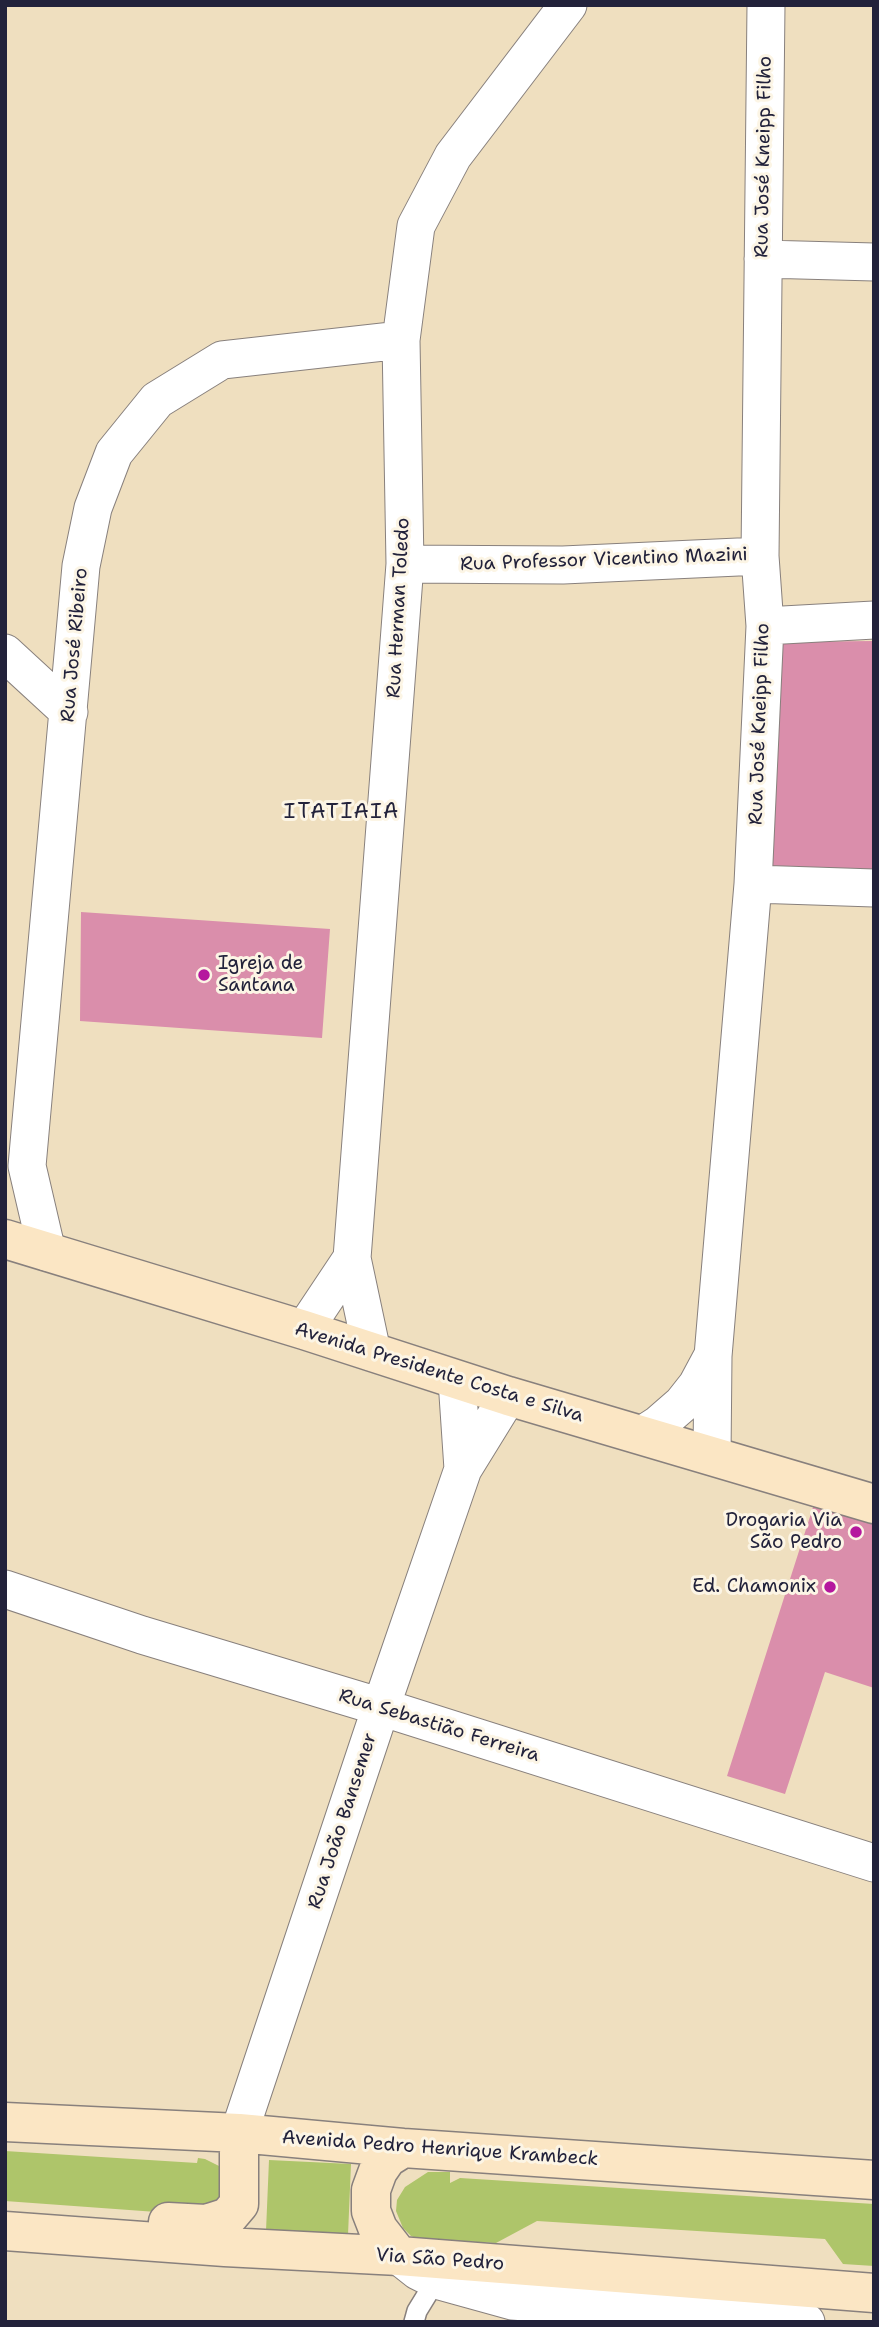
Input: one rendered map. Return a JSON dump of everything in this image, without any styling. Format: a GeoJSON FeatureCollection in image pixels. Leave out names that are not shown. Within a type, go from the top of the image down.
{"type":"FeatureCollection","features":[{"type":"Feature","properties":{"kind":"main road","name":"Avenida Presidente Costa e Silva"},"geometry":{"type":"LineString","coordinates":[[5,1239],[304,1330],[508,1396],[874,1504]]}},
{"type":"Feature","properties":{"kind":"main road","name":"Avenida Pedro Henrique Krambeck"},"geometry":{"type":"LineString","coordinates":[[5,2122],[239,2133],[403,2148],[874,2180]]}},
{"type":"Feature","properties":{"kind":"main road"},"geometry":{"type":"LineString","coordinates":[[5,2213],[206,2224],[228,2217],[239,2204],[239,2133]]}},
{"type":"Feature","properties":{"kind":"main road"},"geometry":{"type":"LineString","coordinates":[[399,2256],[378,2229],[371,2211],[371,2190],[378,2171],[387,2158],[403,2148]]}},
{"type":"Feature","properties":{"kind":"main road","name":"Via São Pedro"},"geometry":{"type":"LineString","coordinates":[[5,2231],[399,2256],[874,2293]]}},
{"type":"Feature","properties":{"kind":"street","name":"Rua Herman Toledo"},"geometry":{"type":"LineString","coordinates":[[372,1352],[352,1258],[405,564],[401,340],[416,226],[453,156],[568,5]]}},
{"type":"Feature","properties":{"kind":"street","name":"Rua José Kneipp Filho"},"geometry":{"type":"LineString","coordinates":[[712,1456],[713,1356],[753,884],[765,626],[760,556],[766,5]]}},
{"type":"Feature","properties":{"kind":"street"},"geometry":{"type":"LineString","coordinates":[[763,259],[874,262]]}},
{"type":"Feature","properties":{"kind":"street","name":"Rua José Ribeiro"},"geometry":{"type":"LineString","coordinates":[[47,1252],[27,1166],[81,565],[93,508],[114,453],[157,400],[222,360],[401,340]]}},
{"type":"Feature","properties":{"kind":"street","name":"Rua Professor Vicentino Mazini"},"geometry":{"type":"LineString","coordinates":[[405,564],[563,565],[760,556]]}},
{"type":"Feature","properties":{"kind":"street"},"geometry":{"type":"LineString","coordinates":[[765,626],[874,620]]}},
{"type":"Feature","properties":{"kind":"street"},"geometry":{"type":"LineString","coordinates":[[5,653],[69,712]]}},
{"type":"Feature","properties":{"kind":"street"},"geometry":{"type":"LineString","coordinates":[[753,884],[874,888]]}},
{"type":"Feature","properties":{"kind":"street"},"geometry":{"type":"LineString","coordinates":[[5,1197],[27,1166]]}},
{"type":"Feature","properties":{"kind":"street","name":"Rua Herman Toledo"},"geometry":{"type":"LineString","coordinates":[[304,1330],[352,1258]]}},
{"type":"Feature","properties":{"kind":"street","name":"Rua José Kneipp Filho"},"geometry":{"type":"LineString","coordinates":[[642,1435],[682,1404],[697,1385],[713,1356]]}},
{"type":"Feature","properties":{"kind":"street","name":"Rua João Bansemer"},"geometry":{"type":"LineString","coordinates":[[457,1380],[463,1469]]}},
{"type":"Feature","properties":{"kind":"street","name":"Rua João Bansemer"},"geometry":{"type":"LineString","coordinates":[[239,2133],[463,1469],[508,1396]]}},
{"type":"Feature","properties":{"kind":"street","name":"Rua Sebastião Ferreira"},"geometry":{"type":"LineString","coordinates":[[5,1588],[142,1635],[381,1707],[874,1863]]}},
{"type":"Feature","properties":{"kind":"street"},"geometry":{"type":"LineString","coordinates":[[399,2256],[418,2271],[436,2280],[510,2311],[806,2322]]}},
{"type":"Feature","properties":{"kind":"lane"},"geometry":{"type":"LineString","coordinates":[[414,2322],[417,2311],[436,2280]]}},
{"type":"Feature","properties":{"kind":"green space"},"geometry":{"type":"Polygon","coordinates":[[[5,2151],[197,2163],[198,2158],[205,2159],[219,2166],[224,2173],[223,2191],[215,2207],[198,2215],[5,2201],[5,2151]]]}},
{"type":"Feature","properties":{"kind":"green space"},"geometry":{"type":"Polygon","coordinates":[[[269,2160],[351,2164],[348,2235],[266,2231],[269,2160]]]}},
{"type":"Feature","properties":{"kind":"green space"},"geometry":{"type":"Polygon","coordinates":[[[428,2172],[450,2172],[450,2183],[460,2178],[874,2204],[874,2266],[843,2264],[825,2239],[537,2221],[496,2243],[419,2239],[403,2228],[396,2211],[397,2200],[405,2187],[428,2172]]]}},
{"type":"Feature","properties":{"kind":"building"},"geometry":{"type":"Polygon","coordinates":[[[874,641],[874,874],[766,870],[774,642],[874,641]]]}},
{"type":"Feature","properties":{"kind":"building","name":"Igreja de Santana"},"geometry":{"type":"Polygon","coordinates":[[[81,912],[330,929],[322,1038],[80,1021],[81,912]]]}},
{"type":"Feature","properties":{"kind":"building","name":"Ed. Chamonix"},"geometry":{"type":"Polygon","coordinates":[[[815,1501],[874,1519],[874,1688],[825,1672],[785,1794],[727,1776],[815,1501]]]}},
{"type":"Feature","properties":{"kind":"place","name":"Igreja de Santana"},"geometry":{"type":"Point","coordinates":[204,975]}},
{"type":"Feature","properties":{"kind":"place","name":"Drogaria Via São Pedro"},"geometry":{"type":"Point","coordinates":[856,1532]}},
{"type":"Feature","properties":{"kind":"place","name":"Ed. Chamonix"},"geometry":{"type":"Point","coordinates":[830,1587]}},
{"type":"Feature","properties":{"kind":"district","name":"ITATIAIA"},"geometry":{"type":"Point","coordinates":[342,813]}}]}
